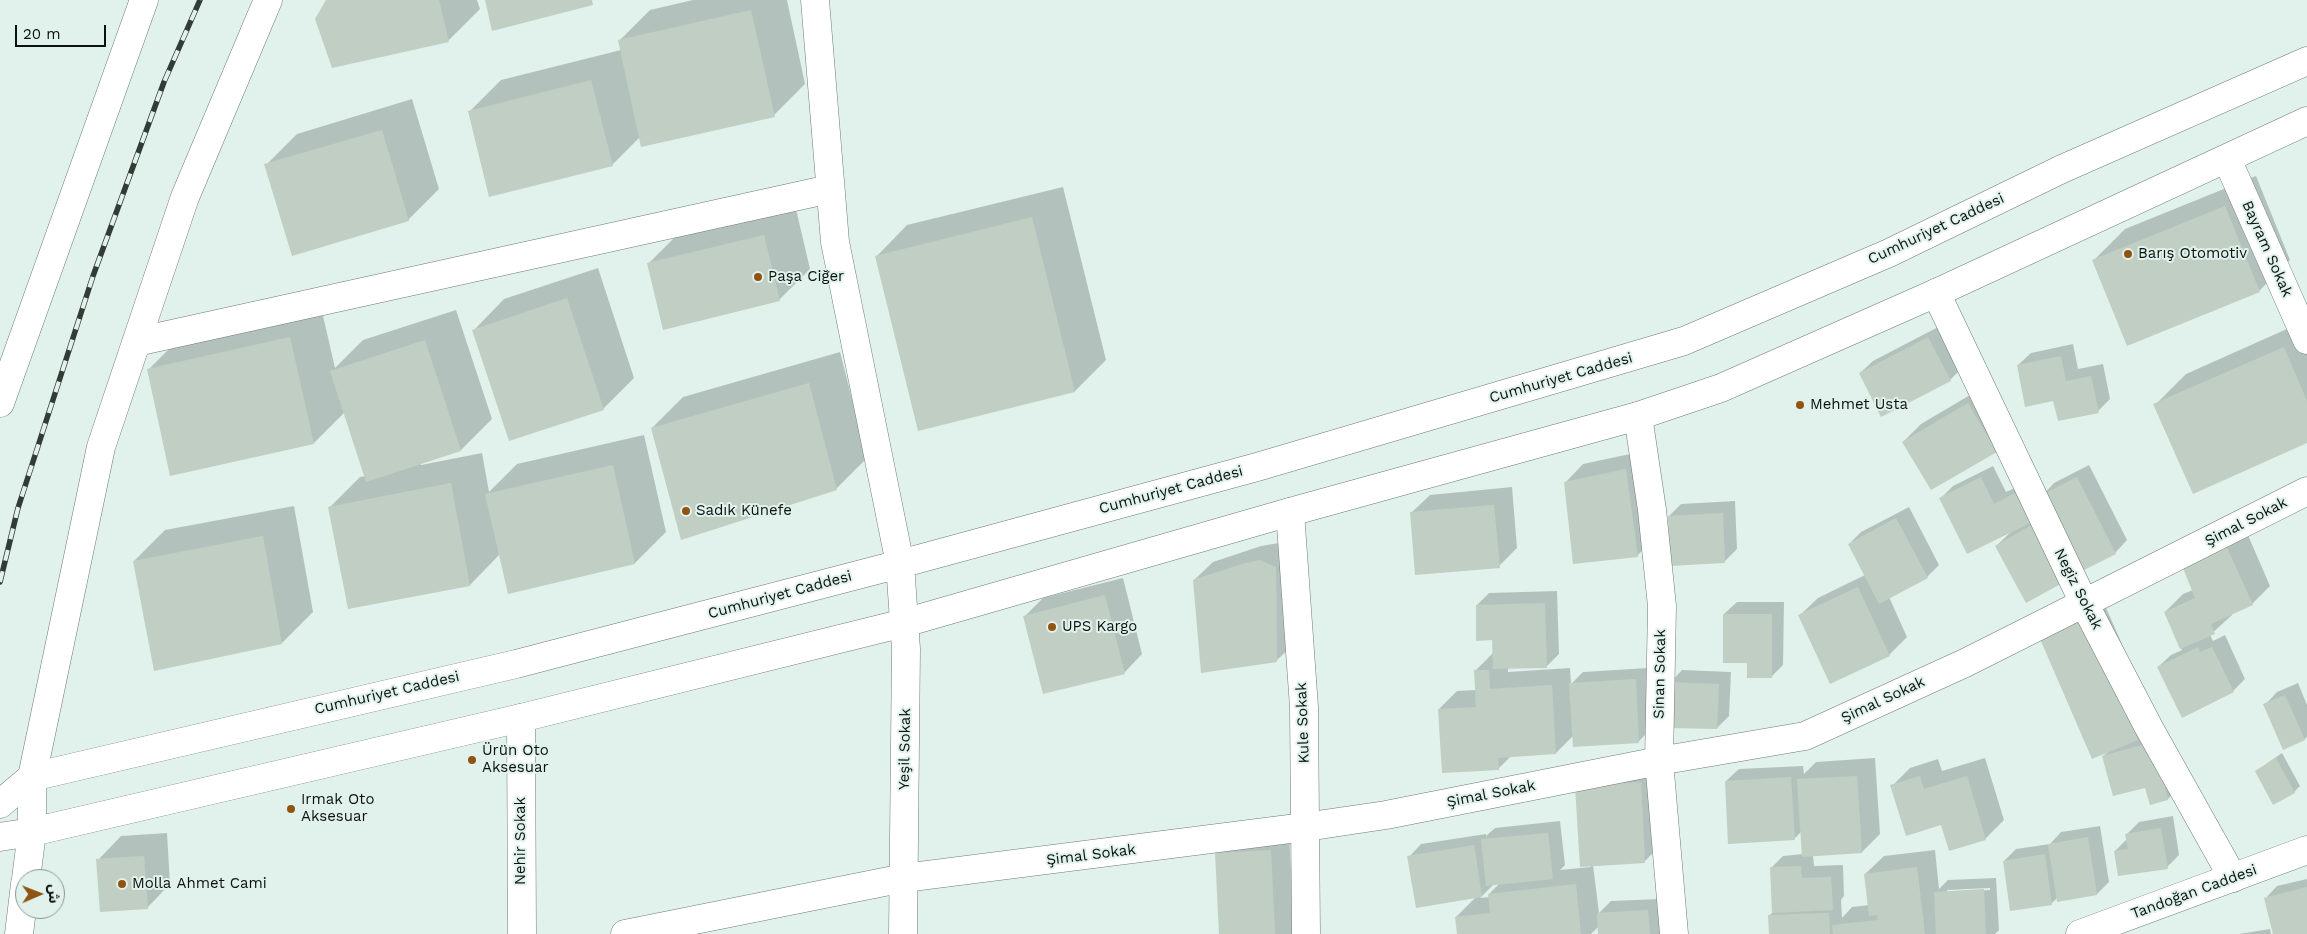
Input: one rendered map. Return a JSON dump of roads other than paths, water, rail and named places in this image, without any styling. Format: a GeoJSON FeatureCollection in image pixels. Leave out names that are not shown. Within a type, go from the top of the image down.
{"type":"FeatureCollection","features":[{"type":"Feature","properties":{"kind":"street"},"geometry":{"type":"LineString","coordinates":[[0,403],[144,0]]}},
{"type":"Feature","properties":{"kind":"street"},"geometry":{"type":"LineString","coordinates":[[27,869],[32,832],[32,777],[101,447],[186,197],[268,0]]}},
{"type":"Feature","properties":{"kind":"street","name":"Yeşil Sokak"},"geometry":{"type":"LineString","coordinates":[[815,0],[835,242],[900,564],[906,649],[903,934]]}},
{"type":"Feature","properties":{"kind":"street","name":"Cumhuriyet Caddesi"},"geometry":{"type":"LineString","coordinates":[[0,804],[32,777],[516,664],[900,564],[1257,467],[1684,341],[1889,253],[2062,169],[2307,61]]}},
{"type":"Feature","properties":{"kind":"street"},"geometry":{"type":"LineString","coordinates":[[0,837],[32,832],[521,718],[904,623],[1290,512],[1638,416],[1721,388],[1936,293],[2307,121]]}},
{"type":"Feature","properties":{"kind":"street","name":"Bayram Sokak"},"geometry":{"type":"LineString","coordinates":[[2227,159],[2307,340]]}},
{"type":"Feature","properties":{"kind":"street"},"geometry":{"type":"LineString","coordinates":[[136,342],[830,189]]}},
{"type":"Feature","properties":{"kind":"street","name":"Negiz Sokak"},"geometry":{"type":"LineString","coordinates":[[1936,293],[2084,603],[2148,726],[2233,878]]}},
{"type":"Feature","properties":{"kind":"street","name":"Sinan Sokak"},"geometry":{"type":"LineString","coordinates":[[1638,416],[1652,510],[1662,606],[1659,760],[1674,934]]}},
{"type":"Feature","properties":{"kind":"street","name":"Şimal Sokak"},"geometry":{"type":"LineString","coordinates":[[625,934],[904,878],[1305,828],[1386,815],[1659,760],[1805,736],[1965,663],[2307,491]]}},
{"type":"Feature","properties":{"kind":"street","name":"Kule Sokak"},"geometry":{"type":"LineString","coordinates":[[1290,512],[1304,707],[1306,934]]}},
{"type":"Feature","properties":{"kind":"street","name":"Nehir Sokak"},"geometry":{"type":"LineString","coordinates":[[521,718],[522,934]]}},
{"type":"Feature","properties":{"kind":"street","name":"Tandoğan Caddesi"},"geometry":{"type":"LineString","coordinates":[[2096,931],[2307,850]]}},
{"type":"Feature","properties":{"kind":"street"},"geometry":{"type":"LineString","coordinates":[[19,934],[21,919]]}},
{"type":"Feature","properties":{"kind":"railway"},"geometry":{"type":"LineString","coordinates":[[0,582],[18,508],[93,276],[164,82],[200,0]]}},
{"type":"Feature","properties":{"kind":"place","name":"Barış Otomotiv"},"geometry":{"type":"Point","coordinates":[2128,254]}},
{"type":"Feature","properties":{"kind":"place","name":"Paşa Ciğer"},"geometry":{"type":"Point","coordinates":[758,277]}},
{"type":"Feature","properties":{"kind":"place","name":"Mehmet Usta"},"geometry":{"type":"Point","coordinates":[1800,405]}},
{"type":"Feature","properties":{"kind":"place","name":"Sadık Künefe"},"geometry":{"type":"Point","coordinates":[686,511]}},
{"type":"Feature","properties":{"kind":"place","name":"UPS Kargo"},"geometry":{"type":"Point","coordinates":[1052,627]}},
{"type":"Feature","properties":{"kind":"place","name":"Ürün Oto Aksesuar"},"geometry":{"type":"Point","coordinates":[472,760]}},
{"type":"Feature","properties":{"kind":"place","name":"Irmak Oto Aksesuar"},"geometry":{"type":"Point","coordinates":[291,809]}},
{"type":"Feature","properties":{"kind":"place","name":"Molla Ahmet Cami"},"geometry":{"type":"Point","coordinates":[122,884]}}]}
